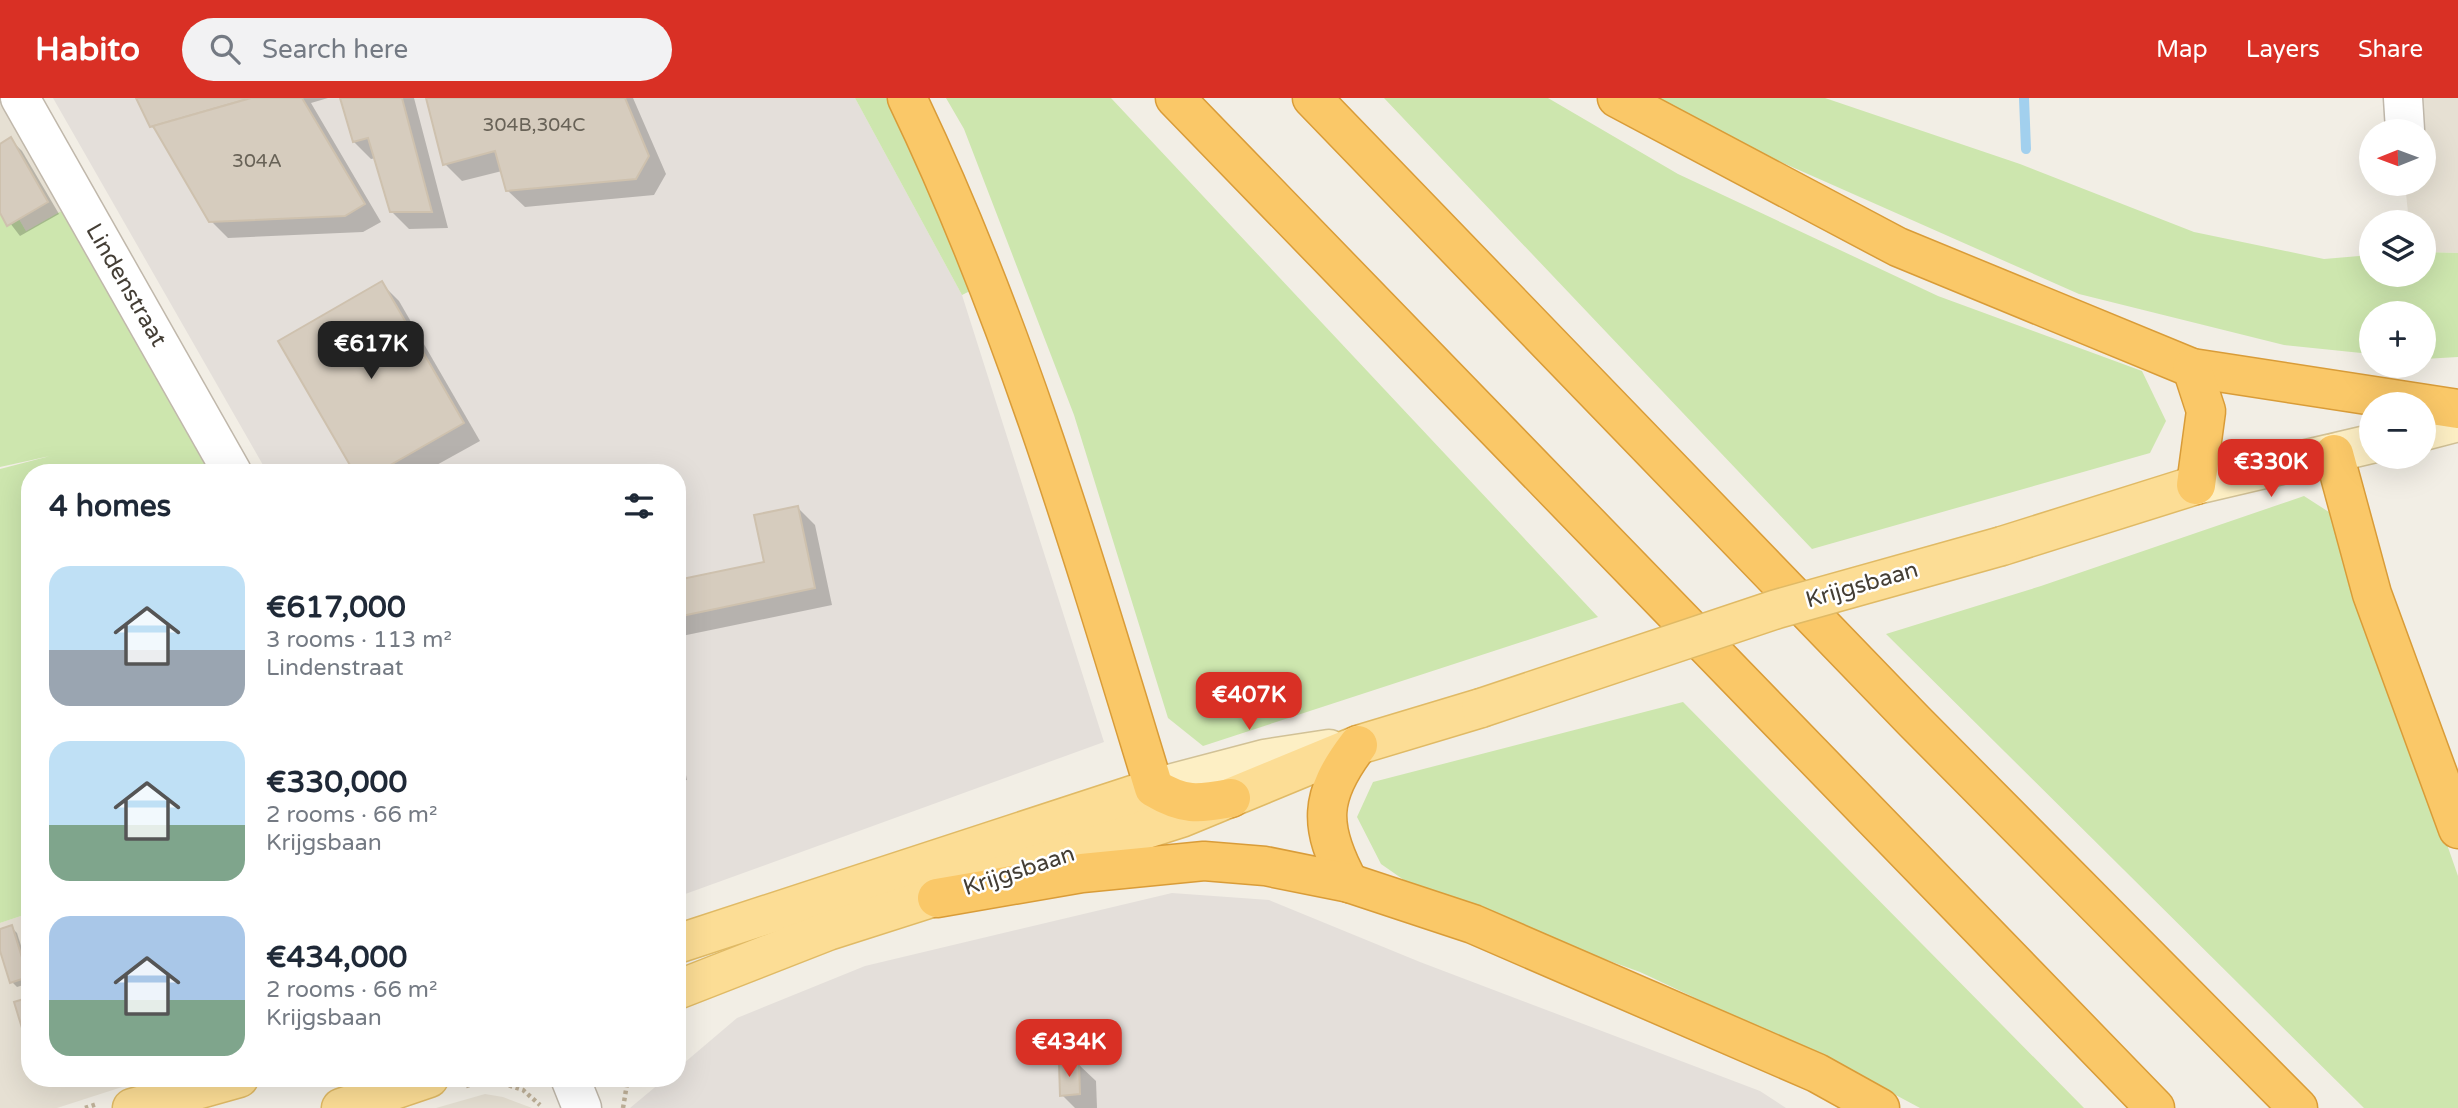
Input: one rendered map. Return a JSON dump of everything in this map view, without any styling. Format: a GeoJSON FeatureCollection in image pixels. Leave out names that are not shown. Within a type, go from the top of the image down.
{"type":"FeatureCollection","features":[{"type":"Feature","properties":{"kind":"highway"},"geometry":{"type":"LineString","coordinates":[[907,98],[945,177],[1035,413],[1154,789],[1175,801],[1198,804],[1231,798]]}},
{"type":"Feature","properties":{"kind":"highway"},"geometry":{"type":"LineString","coordinates":[[1175,98],[2155,1108]]}},
{"type":"Feature","properties":{"kind":"highway"},"geometry":{"type":"LineString","coordinates":[[1312,98],[1914,721],[2298,1108]]}},
{"type":"Feature","properties":{"kind":"highway"},"geometry":{"type":"LineString","coordinates":[[1617,98],[1898,247],[2192,368],[2458,408]]}},
{"type":"Feature","properties":{"kind":"highway"},"geometry":{"type":"LineString","coordinates":[[2192,368],[2206,411],[2196,485]]}},
{"type":"Feature","properties":{"kind":"highway"},"geometry":{"type":"LineString","coordinates":[[2334,454],[2372,594],[2458,829]]}},
{"type":"Feature","properties":{"kind":"highway"},"geometry":{"type":"LineString","coordinates":[[1349,883],[1327,832],[1327,803],[1337,772],[1358,745]]}},
{"type":"Feature","properties":{"kind":"highway"},"geometry":{"type":"LineString","coordinates":[[937,898],[1082,873],[1204,861],[1265,866],[1349,883],[1473,924],[1817,1073],[1880,1108]]}},
{"type":"Feature","properties":{"kind":"main road"},"geometry":{"type":"LineString","coordinates":[[2436,428],[2458,422]]}},
{"type":"Feature","properties":{"kind":"main road","name":"Krijgsbaan"},"geometry":{"type":"LineString","coordinates":[[686,986],[828,931],[1181,818],[1358,745],[1481,708],[1777,608],[2002,546],[2196,485],[2359,447]]}},
{"type":"Feature","properties":{"kind":"main road","name":"Krijgsbaan"},"geometry":{"type":"LineString","coordinates":[[686,941],[1154,789],[1264,759],[1358,745]]}},
{"type":"Feature","properties":{"kind":"main road"},"geometry":{"type":"LineString","coordinates":[[133,1108],[207,1087]]}},
{"type":"Feature","properties":{"kind":"main road"},"geometry":{"type":"LineString","coordinates":[[332,1108],[370,1087]]}},
{"type":"Feature","properties":{"kind":"main road"},"geometry":{"type":"LineString","coordinates":[[341,1108],[403,1087]]}},
{"type":"Feature","properties":{"kind":"main road"},"geometry":{"type":"LineString","coordinates":[[133,1108],[146,1108]]}},
{"type":"Feature","properties":{"kind":"street","name":"Lindenstraat"},"geometry":{"type":"LineString","coordinates":[[20,98],[227,464]]}},
{"type":"Feature","properties":{"kind":"street"},"geometry":{"type":"LineString","coordinates":[[574,1087],[582,1108]]}},
{"type":"Feature","properties":{"kind":"path"},"geometry":{"type":"LineString","coordinates":[[514,1087],[523,1090],[542,1108]]}},
{"type":"Feature","properties":{"kind":"path"},"geometry":{"type":"LineString","coordinates":[[623,1108],[626,1087]]}},
{"type":"Feature","properties":{"kind":"shaded area"},"geometry":{"type":"Polygon","coordinates":[[[53,98],[855,98],[962,295],[1104,742],[686,894],[686,464],[262,464],[53,98]]]}},
{"type":"Feature","properties":{"kind":"shaded area"},"geometry":{"type":"Polygon","coordinates":[[[2398,98],[2458,98],[2458,253],[2436,252],[2436,210],[2408,210],[2406,196],[2436,196],[2436,119],[2400,119],[2398,98]]]}},
{"type":"Feature","properties":{"kind":"shaded area"},"geometry":{"type":"Polygon","coordinates":[[[0,99],[63,210],[26,231],[0,187],[0,99]]]}},
{"type":"Feature","properties":{"kind":"shaded area"},"geometry":{"type":"Polygon","coordinates":[[[1172,893],[1269,900],[1420,962],[1760,1091],[1786,1108],[630,1108],[655,1087],[686,1087],[686,1061],[737,1018],[865,966],[1172,893]]]}},
{"type":"Feature","properties":{"kind":"shaded area"},"geometry":{"type":"Polygon","coordinates":[[[21,916],[21,1087],[122,1087],[57,1108],[0,1108],[0,923],[21,916]]]}},
{"type":"Feature","properties":{"kind":"shaded area"},"geometry":{"type":"Polygon","coordinates":[[[485,1094],[503,1097],[532,1108],[436,1108],[485,1094]]]}},
{"type":"Feature","properties":{"kind":"green space"},"geometry":{"type":"Polygon","coordinates":[[[855,98],[888,98],[974,289],[962,295],[855,98]]]}},
{"type":"Feature","properties":{"kind":"green space"},"geometry":{"type":"Polygon","coordinates":[[[946,98],[1111,98],[1598,617],[1203,746],[1168,718],[1074,415],[964,129],[946,98]]]}},
{"type":"Feature","properties":{"kind":"green space"},"geometry":{"type":"Polygon","coordinates":[[[1384,98],[1548,98],[1678,174],[1938,296],[2142,371],[2166,421],[2150,453],[1812,549],[1384,98]]]}},
{"type":"Feature","properties":{"kind":"green space"},"geometry":{"type":"Polygon","coordinates":[[[1657,98],[1825,98],[2020,164],[2194,232],[2324,259],[2359,256],[2359,287],[2436,287],[2436,252],[2458,253],[2458,357],[2436,358],[2436,301],[2359,301],[2359,353],[2284,345],[2079,294],[1738,143],[1657,98]]]}},
{"type":"Feature","properties":{"kind":"green space"},"geometry":{"type":"Polygon","coordinates":[[[0,187],[26,231],[63,210],[208,464],[21,464],[21,916],[0,923],[0,469],[50,456],[0,467],[0,187]]]}},
{"type":"Feature","properties":{"kind":"green space"},"geometry":{"type":"Polygon","coordinates":[[[2304,496],[2332,514],[2458,876],[2458,1108],[2364,1108],[1886,634],[2041,586],[2304,496]]]}},
{"type":"Feature","properties":{"kind":"green space"},"geometry":{"type":"Polygon","coordinates":[[[1683,702],[2084,1108],[1920,1108],[1849,1070],[1640,972],[1424,894],[1381,864],[1357,817],[1373,782],[1683,702]]]}},
{"type":"Feature","properties":{"kind":"building"},"geometry":{"type":"Polygon","coordinates":[[[136,98],[251,98],[150,127],[136,98]]]}},
{"type":"Feature","properties":{"kind":"building"},"geometry":{"type":"Polygon","coordinates":[[[251,98],[302,98],[365,204],[345,216],[209,222],[153,126],[251,98]]]}},
{"type":"Feature","properties":{"kind":"building"},"geometry":{"type":"Polygon","coordinates":[[[340,98],[402,98],[432,212],[390,212],[368,138],[353,142],[340,98]]]}},
{"type":"Feature","properties":{"kind":"building"},"geometry":{"type":"Polygon","coordinates":[[[426,98],[625,98],[649,156],[636,179],[506,191],[495,151],[443,165],[426,98]]]}},
{"type":"Feature","properties":{"kind":"building"},"geometry":{"type":"Polygon","coordinates":[[[11,137],[48,202],[7,226],[0,213],[0,144],[11,137]]]}},
{"type":"Feature","properties":{"kind":"building"},"geometry":{"type":"Polygon","coordinates":[[[382,281],[464,423],[392,464],[349,464],[278,341],[382,281]]]}},
{"type":"Feature","properties":{"kind":"building"},"geometry":{"type":"Polygon","coordinates":[[[798,506],[815,588],[686,615],[686,578],[764,562],[754,515],[798,506]]]}},
{"type":"Feature","properties":{"kind":"building"},"geometry":{"type":"Polygon","coordinates":[[[12,925],[21,954],[21,979],[10,983],[0,951],[0,929],[12,925]]]}},
{"type":"Feature","properties":{"kind":"building"},"geometry":{"type":"Polygon","coordinates":[[[21,1000],[21,1025],[14,1002],[21,1000]]]}},
{"type":"Feature","properties":{"kind":"building"},"geometry":{"type":"Polygon","coordinates":[[[1079,1062],[1080,1094],[1060,1096],[1059,1063],[1079,1062]]]}},
{"type":"Feature","properties":{"kind":"waterway"},"geometry":{"type":"LineString","coordinates":[[2024,98],[2026,149]]}}]}
